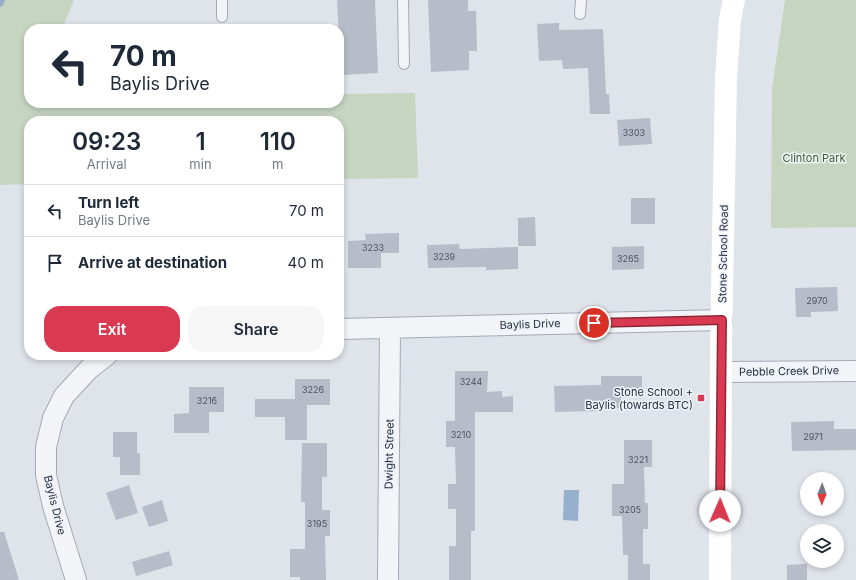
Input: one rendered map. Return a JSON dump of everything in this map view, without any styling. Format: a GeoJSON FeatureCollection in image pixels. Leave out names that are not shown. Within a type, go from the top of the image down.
{"type":"FeatureCollection","features":[{"type":"Feature","properties":{"kind":"main road","name":"Stone School Road"},"geometry":{"type":"LineString","coordinates":[[720,580],[721,372],[726,79],[730,19],[734,0]]}},
{"type":"Feature","properties":{"kind":"street","name":"Baylis Drive"},"geometry":{"type":"LineString","coordinates":[[344,330],[722,320]]}},
{"type":"Feature","properties":{"kind":"street","name":"Dwight Street"},"geometry":{"type":"LineString","coordinates":[[388,580],[390,328]]}},
{"type":"Feature","properties":{"kind":"street","name":"Baylis Drive"},"geometry":{"type":"LineString","coordinates":[[76,580],[53,506],[46,475],[46,447],[53,418],[64,396],[89,369],[101,360]]}},
{"type":"Feature","properties":{"kind":"street","name":"Pebble Creek Drive"},"geometry":{"type":"LineString","coordinates":[[721,372],[856,371]]}},
{"type":"Feature","properties":{"kind":"lane"},"geometry":{"type":"LineString","coordinates":[[222,0],[222,17]]}},
{"type":"Feature","properties":{"kind":"lane"},"geometry":{"type":"LineString","coordinates":[[403,0],[404,64]]}},
{"type":"Feature","properties":{"kind":"lane"},"geometry":{"type":"LineString","coordinates":[[580,14],[581,0]]}},
{"type":"Feature","properties":{"kind":"green space"},"geometry":{"type":"Polygon","coordinates":[[[0,0],[74,0],[64,24],[24,24],[24,108],[344,108],[344,94],[415,93],[418,178],[344,179],[344,116],[24,116],[24,184],[0,185],[0,0]]]}},
{"type":"Feature","properties":{"kind":"green space","name":"Clinton Park"},"geometry":{"type":"Polygon","coordinates":[[[785,0],[856,0],[856,227],[771,228],[772,89],[785,0]]]}},
{"type":"Feature","properties":{"kind":"water"},"geometry":{"type":"Polygon","coordinates":[[[564,490],[579,490],[578,521],[563,520],[564,490]]]}},
{"type":"Feature","properties":{"kind":"building"},"geometry":{"type":"Polygon","coordinates":[[[337,0],[375,0],[378,73],[344,75],[344,24],[338,24],[337,0]]]}},
{"type":"Feature","properties":{"kind":"building"},"geometry":{"type":"Polygon","coordinates":[[[428,0],[468,0],[468,11],[476,11],[477,51],[469,51],[469,70],[431,72],[428,0]]]}},
{"type":"Feature","properties":{"kind":"building"},"geometry":{"type":"Polygon","coordinates":[[[559,23],[559,30],[603,29],[606,94],[609,94],[610,114],[590,114],[588,68],[563,69],[562,60],[539,61],[537,24],[559,23]]]}},
{"type":"Feature","properties":{"kind":"building"},"geometry":{"type":"Polygon","coordinates":[[[650,118],[652,144],[619,146],[617,120],[650,118]]]}},
{"type":"Feature","properties":{"kind":"building"},"geometry":{"type":"Polygon","coordinates":[[[631,198],[655,198],[655,224],[631,224],[631,198]]]}},
{"type":"Feature","properties":{"kind":"building"},"geometry":{"type":"Polygon","coordinates":[[[535,217],[536,246],[518,246],[518,218],[535,217]]]}},
{"type":"Feature","properties":{"kind":"building"},"geometry":{"type":"Polygon","coordinates":[[[399,233],[399,253],[381,253],[381,268],[348,268],[348,241],[366,240],[365,234],[399,233]]]}},
{"type":"Feature","properties":{"kind":"building"},"geometry":{"type":"Polygon","coordinates":[[[459,244],[460,249],[518,247],[518,269],[486,270],[486,267],[428,268],[427,245],[459,244]]]}},
{"type":"Feature","properties":{"kind":"building"},"geometry":{"type":"Polygon","coordinates":[[[644,246],[644,269],[612,270],[612,247],[644,246]]]}},
{"type":"Feature","properties":{"kind":"building"},"geometry":{"type":"Polygon","coordinates":[[[837,287],[838,311],[811,312],[811,317],[796,317],[795,288],[837,287]]]}},
{"type":"Feature","properties":{"kind":"building"},"geometry":{"type":"Polygon","coordinates":[[[455,371],[488,371],[487,392],[502,391],[502,397],[513,396],[513,412],[475,412],[475,531],[471,531],[471,580],[449,580],[449,546],[456,546],[456,509],[448,509],[448,484],[456,484],[455,447],[446,447],[446,421],[455,421],[455,371]]]}},
{"type":"Feature","properties":{"kind":"building"},"geometry":{"type":"Polygon","coordinates":[[[601,376],[642,376],[642,396],[621,397],[621,408],[598,409],[598,411],[555,412],[554,386],[601,385],[601,376]]]}},
{"type":"Feature","properties":{"kind":"building"},"geometry":{"type":"Polygon","coordinates":[[[295,379],[330,379],[330,405],[307,405],[307,440],[285,440],[285,417],[255,417],[255,399],[295,399],[295,379]]]}},
{"type":"Feature","properties":{"kind":"building"},"geometry":{"type":"Polygon","coordinates":[[[189,387],[224,387],[224,412],[209,412],[209,433],[174,433],[174,414],[189,413],[189,387]]]}},
{"type":"Feature","properties":{"kind":"building"},"geometry":{"type":"Polygon","coordinates":[[[834,421],[834,429],[856,429],[856,450],[792,451],[791,422],[834,421]]]}},
{"type":"Feature","properties":{"kind":"building"},"geometry":{"type":"Polygon","coordinates":[[[113,432],[137,432],[137,453],[140,453],[140,475],[120,475],[120,457],[113,457],[113,432]]]}},
{"type":"Feature","properties":{"kind":"building"},"geometry":{"type":"Polygon","coordinates":[[[624,440],[652,440],[652,467],[644,467],[645,503],[648,503],[648,529],[643,529],[643,564],[650,564],[650,580],[628,580],[628,555],[623,555],[622,516],[612,516],[612,484],[624,484],[624,440]]]}},
{"type":"Feature","properties":{"kind":"building"},"geometry":{"type":"Polygon","coordinates":[[[302,443],[327,443],[327,477],[322,477],[322,510],[330,510],[330,536],[325,536],[326,580],[300,580],[300,577],[290,577],[290,549],[305,549],[305,502],[301,502],[302,443]]]}},
{"type":"Feature","properties":{"kind":"building"},"geometry":{"type":"Polygon","coordinates":[[[129,485],[138,513],[116,520],[106,493],[129,485]]]}},
{"type":"Feature","properties":{"kind":"building"},"geometry":{"type":"Polygon","coordinates":[[[162,500],[168,521],[149,527],[142,507],[162,500]]]}},
{"type":"Feature","properties":{"kind":"building"},"geometry":{"type":"Polygon","coordinates":[[[0,532],[4,532],[19,580],[0,580],[0,532]]]}},
{"type":"Feature","properties":{"kind":"building"},"geometry":{"type":"Polygon","coordinates":[[[169,551],[173,565],[136,576],[132,562],[169,551]]]}},
{"type":"Feature","properties":{"kind":"building"},"geometry":{"type":"Polygon","coordinates":[[[800,564],[800,568],[807,568],[807,580],[787,580],[787,565],[800,564]]]}},
{"type":"Feature","properties":{"kind":"waterway"},"geometry":{"type":"LineString","coordinates":[[0,4],[2,0]]}},
{"type":"Feature","properties":{"kind":"place","name":"Stone School + Baylis (towards BTC)"},"geometry":{"type":"Point","coordinates":[701,398]}},
{"type":"Feature","properties":{"kind":"route"},"geometry":{"type":"LineString","coordinates":[[594,323],[722,320],[720,511]]}}]}
